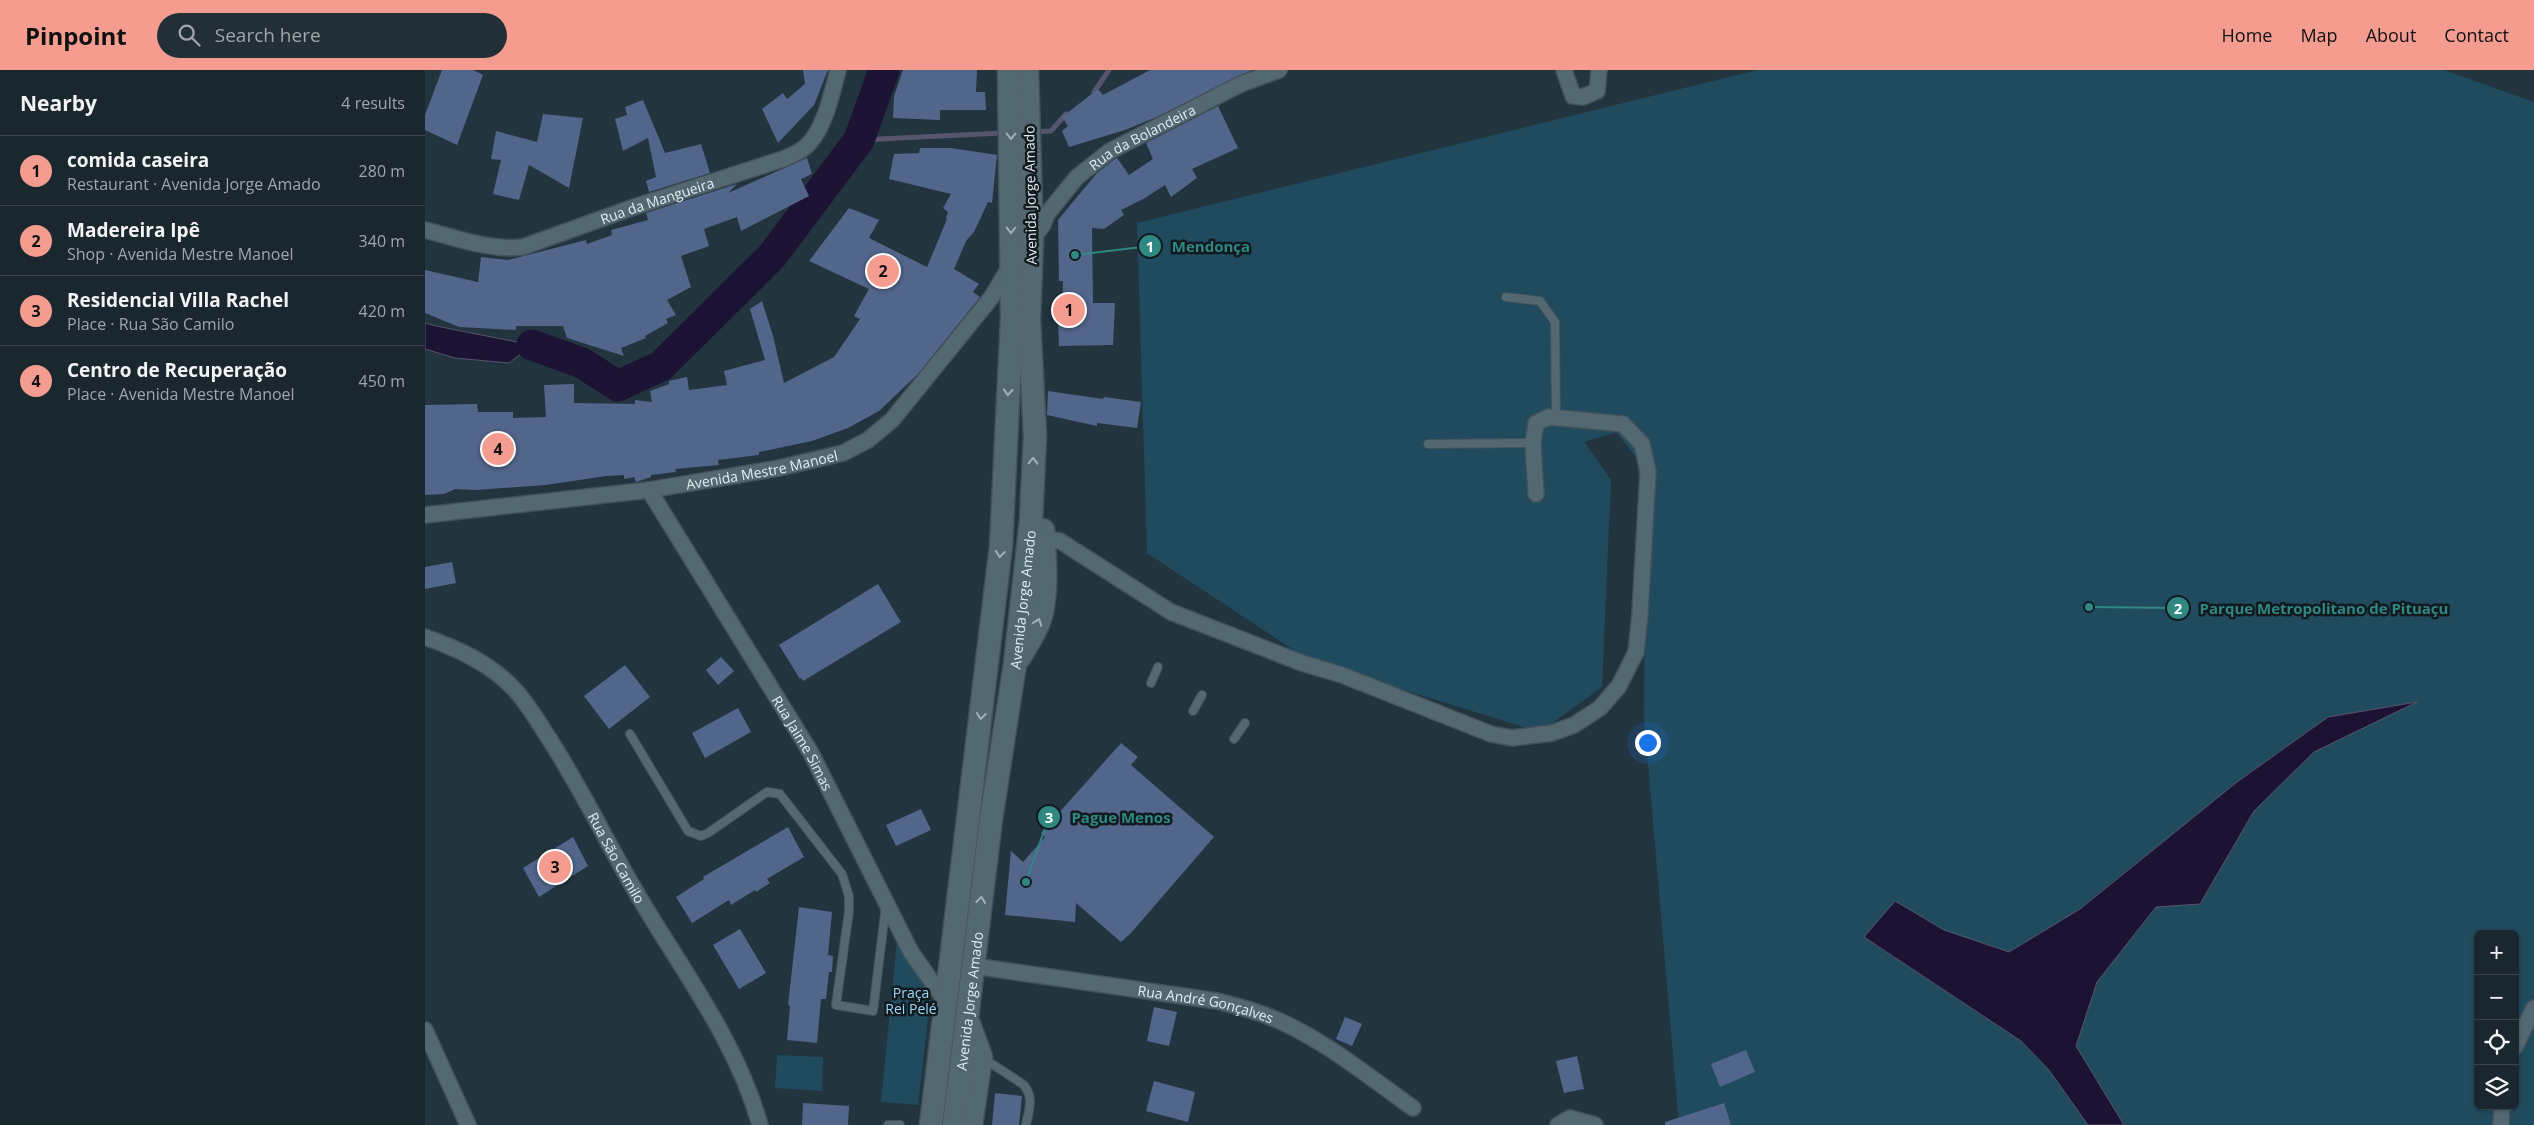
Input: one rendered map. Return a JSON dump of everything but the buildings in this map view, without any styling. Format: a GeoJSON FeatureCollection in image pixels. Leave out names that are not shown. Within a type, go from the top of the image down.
{"type":"FeatureCollection","features":[{"type":"Feature","properties":{"kind":"main road","name":"Avenida Jorge Amado"},"geometry":{"type":"LineString","coordinates":[[954,1125],[968,1023],[991,819],[1015,664],[1028,556],[1032,497],[1035,436],[1011,264],[1021,178],[1019,80]]}},
{"type":"Feature","properties":{"kind":"main road","name":"Avenida Jorge Amado"},"geometry":{"type":"LineString","coordinates":[[931,1125],[1000,556],[1003,495],[1020,319],[1032,239],[1021,178]]}},
{"type":"Feature","properties":{"kind":"main road"},"geometry":{"type":"LineString","coordinates":[[1003,495],[1032,497],[1041,503],[1052,540],[1040,619],[1031,639],[1015,664]]}},
{"type":"Feature","properties":{"kind":"main road"},"geometry":{"type":"LineString","coordinates":[[968,1023],[981,1057],[971,1125]]}},
{"type":"Feature","properties":{"kind":"street","name":"Rua da Mangueira"},"geometry":{"type":"LineString","coordinates":[[425,230],[490,246],[508,249],[523,247],[634,207],[783,160],[805,147],[820,126],[832,95],[838,70]]}},
{"type":"Feature","properties":{"kind":"street","name":"Rua da Bolandeira"},"geometry":{"type":"LineString","coordinates":[[1032,239],[1043,225],[1047,214],[1077,176],[1104,155],[1241,84],[1279,70]]}},
{"type":"Feature","properties":{"kind":"street"},"geometry":{"type":"LineString","coordinates":[[1564,70],[1575,97],[1597,91],[1599,70]]}},
{"type":"Feature","properties":{"kind":"street","name":"Avenida Mestre Manoel"},"geometry":{"type":"LineString","coordinates":[[425,515],[649,490],[829,458],[868,440],[892,420],[991,298],[1011,264]]}},
{"type":"Feature","properties":{"kind":"street"},"geometry":{"type":"LineString","coordinates":[[1052,540],[1171,612],[1302,663],[1391,693],[1491,734],[1512,738],[1532,737],[1574,726],[1600,708],[1619,686],[1636,652],[1648,472],[1642,444],[1623,424],[1556,417],[1549,417],[1536,423],[1533,443],[1536,494]]}},
{"type":"Feature","properties":{"kind":"street","name":"Rua Jaime Simas"},"geometry":{"type":"LineString","coordinates":[[649,490],[811,753],[911,952],[946,1002]]}},
{"type":"Feature","properties":{"kind":"street","name":"Rua São Camilo"},"geometry":{"type":"LineString","coordinates":[[425,637],[455,648],[483,664],[512,687],[533,714],[567,765],[633,886],[715,1020],[737,1064],[760,1125]]}},
{"type":"Feature","properties":{"kind":"street","name":"Rua André Gonçalves"},"geometry":{"type":"LineString","coordinates":[[973,966],[1217,1001],[1255,1012],[1285,1023],[1321,1043],[1413,1108]]}},
{"type":"Feature","properties":{"kind":"street"},"geometry":{"type":"LineString","coordinates":[[2519,1039],[2534,1008]]}},
{"type":"Feature","properties":{"kind":"street"},"geometry":{"type":"LineString","coordinates":[[425,1030],[468,1125]]}},
{"type":"Feature","properties":{"kind":"street"},"geometry":{"type":"LineString","coordinates":[[2501,1125],[2502,1110]]}},
{"type":"Feature","properties":{"kind":"street"},"geometry":{"type":"LineString","coordinates":[[1558,1125],[1570,1118],[1595,1125]]}},
{"type":"Feature","properties":{"kind":"lane"},"geometry":{"type":"LineString","coordinates":[[1506,297],[1540,301],[1555,322],[1556,417]]}},
{"type":"Feature","properties":{"kind":"lane"},"geometry":{"type":"LineString","coordinates":[[1428,444],[1533,443]]}},
{"type":"Feature","properties":{"kind":"lane"},"geometry":{"type":"LineString","coordinates":[[1151,683],[1158,667]]}},
{"type":"Feature","properties":{"kind":"lane"},"geometry":{"type":"LineString","coordinates":[[1193,711],[1202,694]]}},
{"type":"Feature","properties":{"kind":"lane"},"geometry":{"type":"LineString","coordinates":[[1234,740],[1245,723]]}},
{"type":"Feature","properties":{"kind":"lane"},"geometry":{"type":"LineString","coordinates":[[630,734],[688,830],[701,836],[708,833],[767,792],[773,792],[783,798],[842,874],[849,896],[849,911],[836,1005],[873,1010],[886,901]]}},
{"type":"Feature","properties":{"kind":"lane"},"geometry":{"type":"LineString","coordinates":[[981,1057],[1024,1085],[1029,1091],[1030,1105],[1026,1125]]}},
{"type":"Feature","properties":{"kind":"lane"},"geometry":{"type":"LineString","coordinates":[[888,1125],[900,1125]]}},
{"type":"Feature","properties":{"kind":"green space"},"geometry":{"type":"Polygon","coordinates":[[[1757,70],[2444,70],[2534,102],[2534,1125],[1679,1125],[1644,717],[1645,469],[1616,432],[1584,442],[1611,480],[1602,687],[1540,732],[1310,661],[1147,553],[1137,223],[1757,70]]]}},
{"type":"Feature","properties":{"kind":"green space","name":"Praça Rei Pelé"},"geometry":{"type":"Polygon","coordinates":[[[897,941],[931,991],[918,1105],[881,1102],[897,941]]]}},
{"type":"Feature","properties":{"kind":"green space"},"geometry":{"type":"Polygon","coordinates":[[[777,1055],[823,1057],[822,1091],[775,1088],[777,1055]]]}},
{"type":"Feature","properties":{"kind":"shaded area"},"geometry":{"type":"Polygon","coordinates":[[[425,323],[532,345],[509,363],[455,358],[425,349],[425,323]]]}},
{"type":"Feature","properties":{"kind":"shaded area"},"geometry":{"type":"Polygon","coordinates":[[[2417,702],[2314,752],[2254,811],[2200,904],[2156,907],[2097,982],[2076,1046],[2124,1125],[2088,1125],[2049,1070],[2021,1041],[1864,937],[1895,901],[1944,930],[2009,952],[2080,909],[2237,782],[2328,717],[2417,702]]]}},
{"type":"Feature","properties":{"kind":"waterway"},"geometry":{"type":"LineString","coordinates":[[532,345],[582,363],[618,386],[661,366],[772,256],[859,140],[884,70]]}},
{"type":"Feature","properties":{"kind":"waterway"},"geometry":{"type":"LineString","coordinates":[[1094,92],[1109,70]]}},
{"type":"Feature","properties":{"kind":"waterway"},"geometry":{"type":"LineString","coordinates":[[1034,132],[1051,131],[1066,114]]}},
{"type":"Feature","properties":{"kind":"waterway"},"geometry":{"type":"LineString","coordinates":[[859,140],[1003,133]]}},
{"type":"Feature","properties":{"kind":"place","name":"Mendonça"},"geometry":{"type":"Point","coordinates":[1075,255]}},
{"type":"Feature","properties":{"kind":"place","name":"Madereira Ipê"},"geometry":{"type":"Point","coordinates":[883,271]}},
{"type":"Feature","properties":{"kind":"place","name":"comida caseira"},"geometry":{"type":"Point","coordinates":[1069,310]}},
{"type":"Feature","properties":{"kind":"place","name":"Centro de Recuperação"},"geometry":{"type":"Point","coordinates":[498,449]}},
{"type":"Feature","properties":{"kind":"place","name":"Parque Metropolitano de Pituaçu"},"geometry":{"type":"Point","coordinates":[2089,607]}},
{"type":"Feature","properties":{"kind":"place","name":"Residencial Villa Rachel"},"geometry":{"type":"Point","coordinates":[555,867]}},
{"type":"Feature","properties":{"kind":"place","name":"Pague Menos"},"geometry":{"type":"Point","coordinates":[1026,882]}}]}
